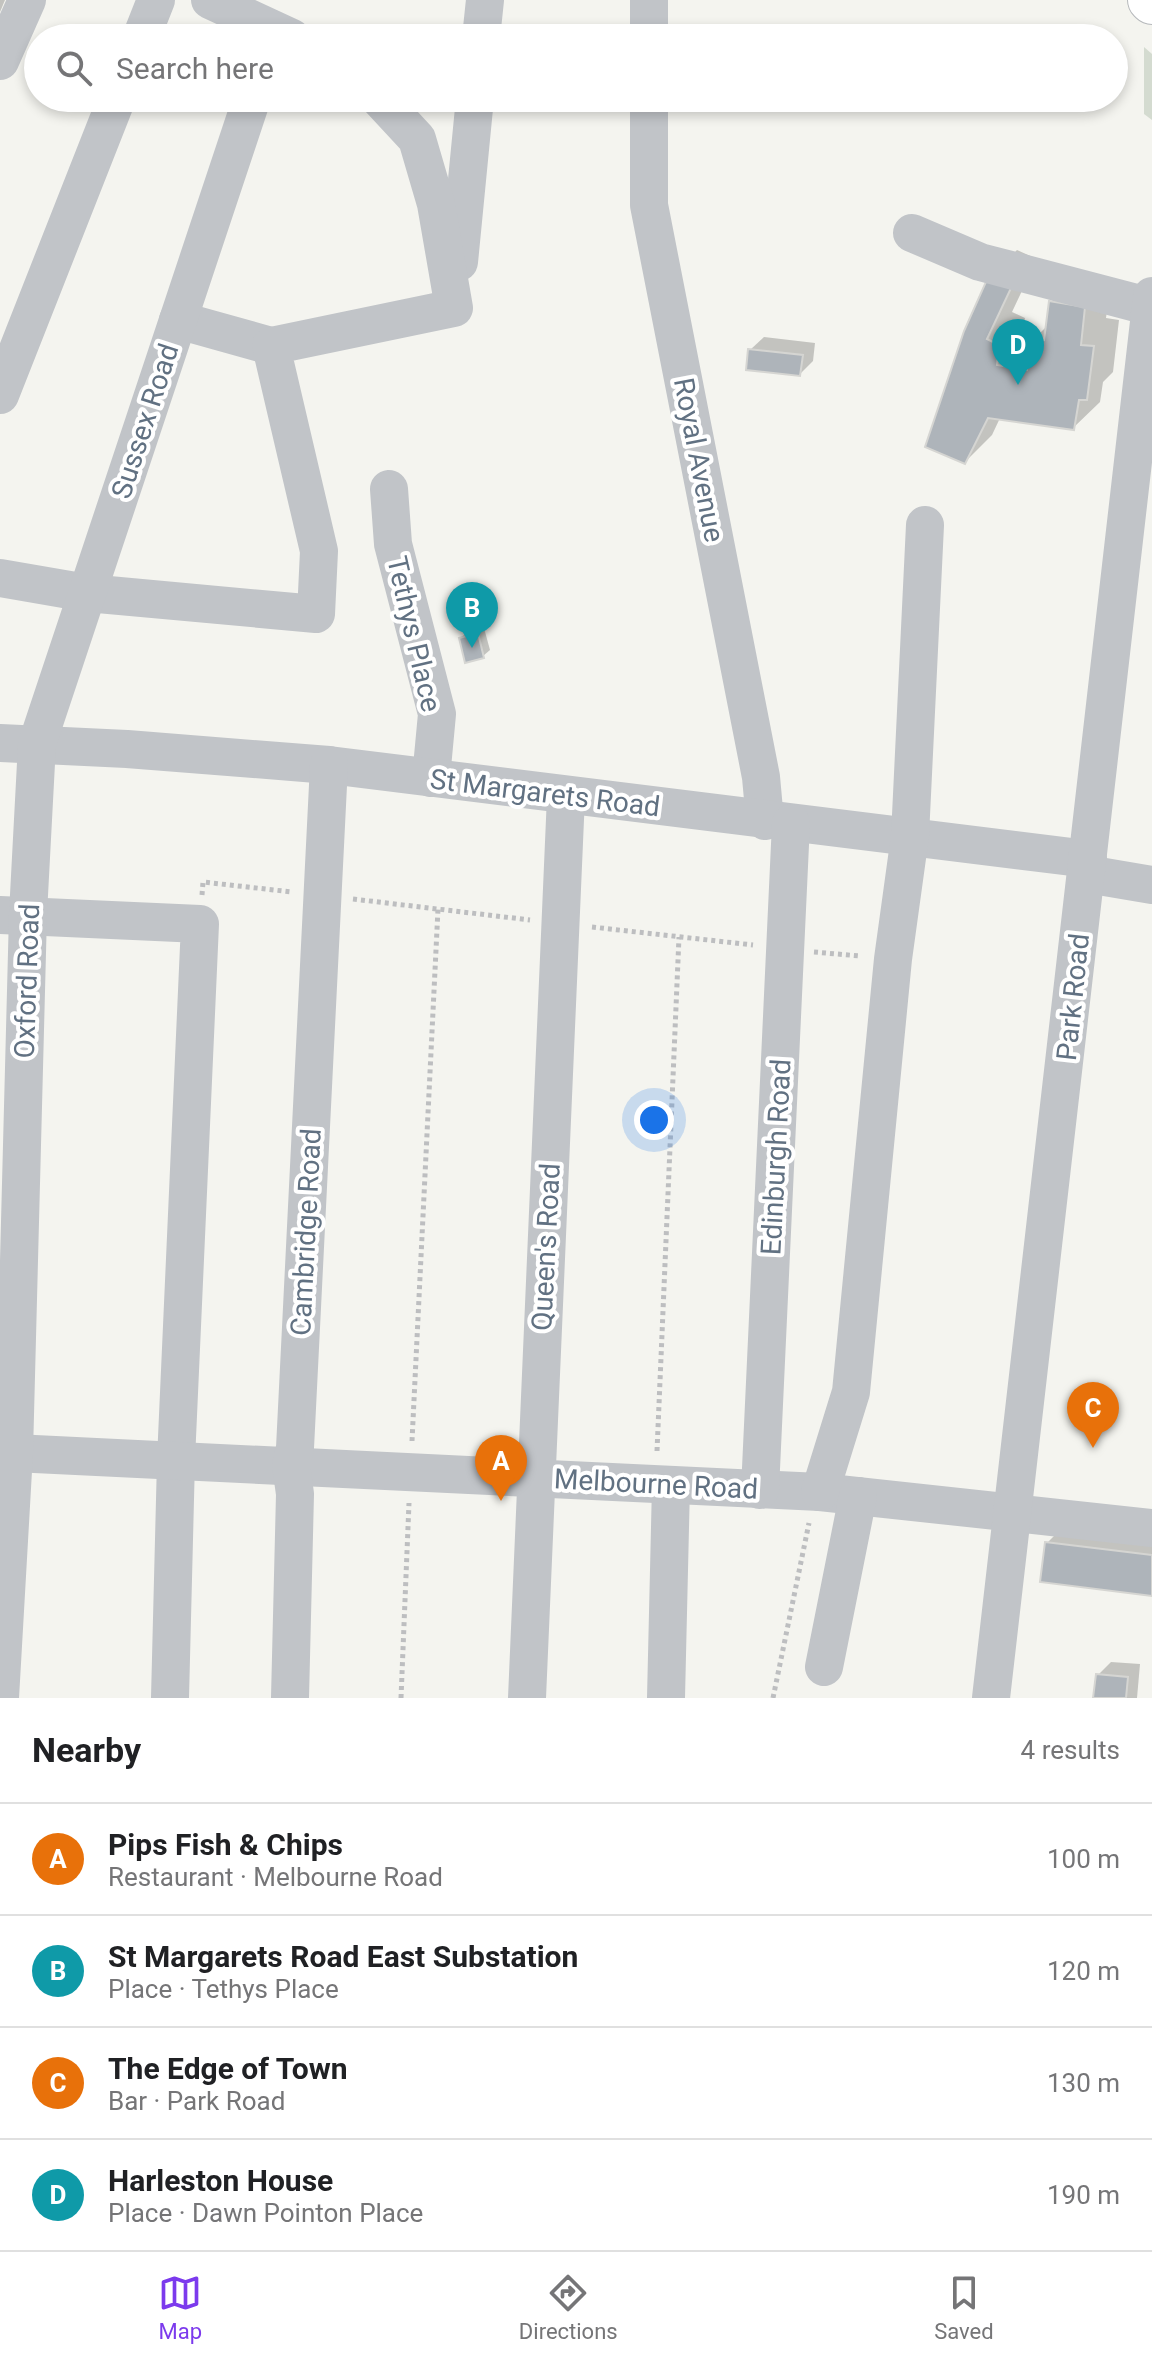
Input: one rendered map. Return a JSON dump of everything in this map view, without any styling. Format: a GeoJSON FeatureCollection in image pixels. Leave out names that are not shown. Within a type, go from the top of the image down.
{"type":"FeatureCollection","features":[{"type":"Feature","properties":{"kind":"street"},"geometry":{"type":"LineString","coordinates":[[0,61],[27,0]]}},
{"type":"Feature","properties":{"kind":"street"},"geometry":{"type":"LineString","coordinates":[[147,24],[156,0]]}},
{"type":"Feature","properties":{"kind":"street"},"geometry":{"type":"LineString","coordinates":[[210,0],[276,24]]}},
{"type":"Feature","properties":{"kind":"street"},"geometry":{"type":"LineString","coordinates":[[482,24],[485,0]]}},
{"type":"Feature","properties":{"kind":"street"},"geometry":{"type":"LineString","coordinates":[[649,0],[649,24]]}},
{"type":"Feature","properties":{"kind":"street"},"geometry":{"type":"LineString","coordinates":[[0,395],[111,112]]}},
{"type":"Feature","properties":{"kind":"street","name":"Sussex Road"},"geometry":{"type":"LineString","coordinates":[[18,744],[87,593],[247,112]]}},
{"type":"Feature","properties":{"kind":"street"},"geometry":{"type":"LineString","coordinates":[[392,112],[417,139],[436,204],[454,308]]}},
{"type":"Feature","properties":{"kind":"street"},"geometry":{"type":"LineString","coordinates":[[454,308],[474,112]]}},
{"type":"Feature","properties":{"kind":"street","name":"Royal Avenue"},"geometry":{"type":"LineString","coordinates":[[649,112],[649,205],[761,777],[778,822]]}},
{"type":"Feature","properties":{"kind":"street"},"geometry":{"type":"LineString","coordinates":[[912,233],[980,262],[1151,302]]}},
{"type":"Feature","properties":{"kind":"street","name":"Park Road"},"geometry":{"type":"LineString","coordinates":[[991,1698],[1087,866],[1143,465],[1151,302]]}},
{"type":"Feature","properties":{"kind":"street"},"geometry":{"type":"LineString","coordinates":[[178,320],[271,346],[454,308]]}},
{"type":"Feature","properties":{"kind":"street"},"geometry":{"type":"LineString","coordinates":[[0,578],[87,593],[316,614],[319,551],[271,346]]}},
{"type":"Feature","properties":{"kind":"street","name":"Tethys Place"},"geometry":{"type":"LineString","coordinates":[[389,489],[393,544],[437,714],[431,778]]}},
{"type":"Feature","properties":{"kind":"street"},"geometry":{"type":"LineString","coordinates":[[818,1492],[851,1392],[893,959],[910,836],[925,525]]}},
{"type":"Feature","properties":{"kind":"street","name":"St Margarets Road"},"geometry":{"type":"LineString","coordinates":[[18,744],[329,765],[910,836],[1087,866],[1152,885]]}},
{"type":"Feature","properties":{"kind":"street","name":"Oxford Road"},"geometry":{"type":"LineString","coordinates":[[0,1698],[1,1638],[14,1453],[14,915],[18,744]]}},
{"type":"Feature","properties":{"kind":"street","name":"Cambridge Road"},"geometry":{"type":"LineString","coordinates":[[290,1698],[295,1494],[291,1465],[295,1448],[329,765]]}},
{"type":"Feature","properties":{"kind":"street","name":"Queen's Road"},"geometry":{"type":"LineString","coordinates":[[527,1698],[566,796]]}},
{"type":"Feature","properties":{"kind":"street","name":"Edinburgh Road"},"geometry":{"type":"LineString","coordinates":[[760,1490],[778,822]]}},
{"type":"Feature","properties":{"kind":"street"},"geometry":{"type":"LineString","coordinates":[[14,915],[200,924],[176,1460],[170,1698]]}},
{"type":"Feature","properties":{"kind":"street","name":"Melbourne Road"},"geometry":{"type":"LineString","coordinates":[[14,1453],[818,1492],[1152,1528]]}},
{"type":"Feature","properties":{"kind":"street"},"geometry":{"type":"LineString","coordinates":[[663,1484],[666,1698]]}},
{"type":"Feature","properties":{"kind":"street"},"geometry":{"type":"LineString","coordinates":[[824,1667],[858,1496]]}},
{"type":"Feature","properties":{"kind":"path"},"geometry":{"type":"LineString","coordinates":[[401,1698],[438,909]]}},
{"type":"Feature","properties":{"kind":"path"},"geometry":{"type":"LineString","coordinates":[[663,1484],[679,937]]}},
{"type":"Feature","properties":{"kind":"path"},"geometry":{"type":"LineString","coordinates":[[773,1698],[818,1492]]}},
{"type":"Feature","properties":{"kind":"shaded area"},"geometry":{"type":"Polygon","coordinates":[[[1144,47],[1152,54],[1152,120],[1144,114],[1144,47]]]}},
{"type":"Feature","properties":{"kind":"building"},"geometry":{"type":"Polygon","coordinates":[[[989,275],[1012,286],[987,339],[999,345],[997,365],[1027,370],[1032,338],[1044,340],[1049,301],[1085,307],[1081,345],[1094,346],[1087,400],[1079,400],[1074,430],[988,418],[965,464],[925,447],[964,331],[989,275]]]}},
{"type":"Feature","properties":{"kind":"building"},"geometry":{"type":"Polygon","coordinates":[[[748,349],[803,355],[800,376],[746,370],[748,349]]]}},
{"type":"Feature","properties":{"kind":"building"},"geometry":{"type":"Polygon","coordinates":[[[478,633],[484,658],[465,663],[459,638],[478,633]]]}},
{"type":"Feature","properties":{"kind":"building"},"geometry":{"type":"Polygon","coordinates":[[[1045,1542],[1152,1555],[1152,1596],[1040,1582],[1045,1542]]]}},
{"type":"Feature","properties":{"kind":"building"},"geometry":{"type":"Polygon","coordinates":[[[1096,1674],[1128,1677],[1126,1698],[1093,1698],[1096,1674]]]}},
{"type":"Feature","properties":{"kind":"place","name":"Harleston House"},"geometry":{"type":"Point","coordinates":[1018,385]}},
{"type":"Feature","properties":{"kind":"place","name":"St Margarets Road East Substation"},"geometry":{"type":"Point","coordinates":[472,648]}},
{"type":"Feature","properties":{"kind":"place","name":"The Edge of Town"},"geometry":{"type":"Point","coordinates":[1093,1448]}},
{"type":"Feature","properties":{"kind":"place","name":"Pips Fish & Chips"},"geometry":{"type":"Point","coordinates":[501,1501]}}]}
